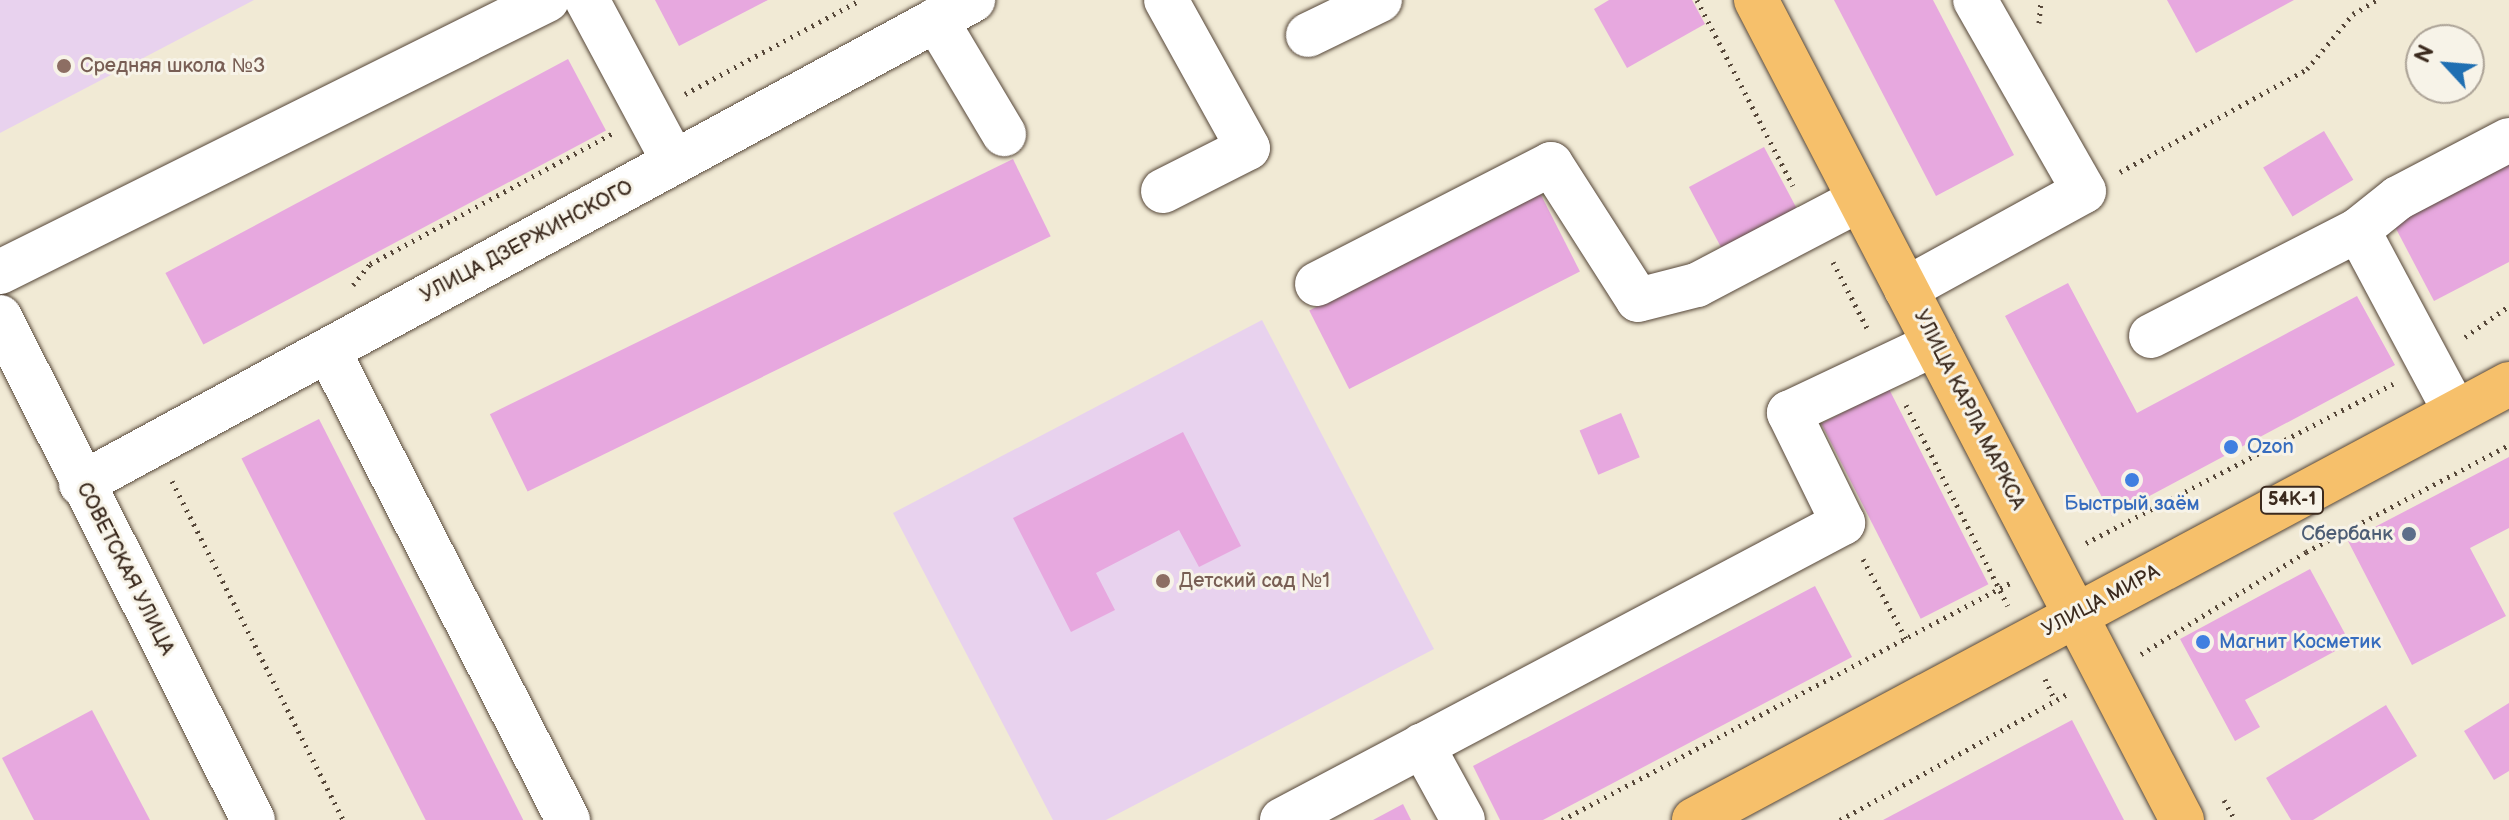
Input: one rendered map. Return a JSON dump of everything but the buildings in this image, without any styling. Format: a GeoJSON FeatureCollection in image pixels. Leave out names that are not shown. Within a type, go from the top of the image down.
{"type":"FeatureCollection","features":[{"type":"Feature","properties":{"kind":"main road","name":"УЛИЦА КАРЛА МАРКСА"},"geometry":{"type":"LineString","coordinates":[[1756,0],[2103,675],[2182,820]]}},
{"type":"Feature","properties":{"kind":"main road","name":"УЛИЦА МИРА"},"geometry":{"type":"LineString","coordinates":[[1694,820],[2509,384]]}},
{"type":"Feature","properties":{"kind":"street"},"geometry":{"type":"LineString","coordinates":[[0,272],[547,0]]}},
{"type":"Feature","properties":{"kind":"street"},"geometry":{"type":"LineString","coordinates":[[587,0],[674,162]]}},
{"type":"Feature","properties":{"kind":"street"},"geometry":{"type":"LineString","coordinates":[[1163,191],[1248,148],[1166,0]]}},
{"type":"Feature","properties":{"kind":"street"},"geometry":{"type":"LineString","coordinates":[[1308,35],[1380,0]]}},
{"type":"Feature","properties":{"kind":"street"},"geometry":{"type":"LineString","coordinates":[[1906,289],[2084,191],[1975,0]]}},
{"type":"Feature","properties":{"kind":"street"},"geometry":{"type":"LineString","coordinates":[[954,10],[1004,134]]}},
{"type":"Feature","properties":{"kind":"street","name":"УЛИЦА ДЗЕРЖИНСКОГО"},"geometry":{"type":"LineString","coordinates":[[81,484],[954,10]]}},
{"type":"Feature","properties":{"kind":"street"},"geometry":{"type":"LineString","coordinates":[[2151,336],[2358,230],[2398,198],[2509,140]]}},
{"type":"Feature","properties":{"kind":"street"},"geometry":{"type":"LineString","coordinates":[[1317,284],[1551,164],[1638,300],[1697,285],[1859,200]]}},
{"type":"Feature","properties":{"kind":"street"},"geometry":{"type":"LineString","coordinates":[[2358,230],[2455,412]]}},
{"type":"Feature","properties":{"kind":"street","name":"СОВЕТСКАЯ УЛИЦА"},"geometry":{"type":"LineString","coordinates":[[0,317],[15,389],[81,484],[253,820]]}},
{"type":"Feature","properties":{"kind":"street"},"geometry":{"type":"LineString","coordinates":[[1282,820],[1843,523],[1789,413],[1935,344]]}},
{"type":"Feature","properties":{"kind":"street"},"geometry":{"type":"LineString","coordinates":[[328,350],[568,820]]}},
{"type":"Feature","properties":{"kind":"street"},"geometry":{"type":"LineString","coordinates":[[1422,745],[1463,820]]}},
{"type":"Feature","properties":{"kind":"path"},"geometry":{"type":"LineString","coordinates":[[2084,191],[2307,69],[2353,14],[2376,0]]}},
{"type":"Feature","properties":{"kind":"path"},"geometry":{"type":"LineString","coordinates":[[1840,820],[2103,675],[2306,552],[2509,445]]}},
{"type":"Feature","properties":{"kind":"path"},"geometry":{"type":"LineString","coordinates":[[1843,523],[1906,639]]}},
{"type":"Feature","properties":{"kind":"shaded area","name":"Средняя школа №3"},"geometry":{"type":"Polygon","coordinates":[[[0,0],[254,0],[0,133],[0,0]]]}},
{"type":"Feature","properties":{"kind":"shaded area","name":"Детский сад №1"},"geometry":{"type":"Polygon","coordinates":[[[1262,320],[1434,649],[1106,820],[1053,820],[893,513],[1262,320]]]}},
{"type":"Feature","properties":{"kind":"place","name":"Средняя школа №3"},"geometry":{"type":"Point","coordinates":[64,66]}},
{"type":"Feature","properties":{"kind":"place","name":"Ozon"},"geometry":{"type":"Point","coordinates":[2231,447]}},
{"type":"Feature","properties":{"kind":"place","name":"Быстрый заём"},"geometry":{"type":"Point","coordinates":[2132,480]}},
{"type":"Feature","properties":{"kind":"place","name":"Сбербанк"},"geometry":{"type":"Point","coordinates":[2409,534]}},
{"type":"Feature","properties":{"kind":"place","name":"Детский сад №1"},"geometry":{"type":"Point","coordinates":[1163,581]}},
{"type":"Feature","properties":{"kind":"place","name":"Магнит Косметик"},"geometry":{"type":"Point","coordinates":[2203,642]}}]}
